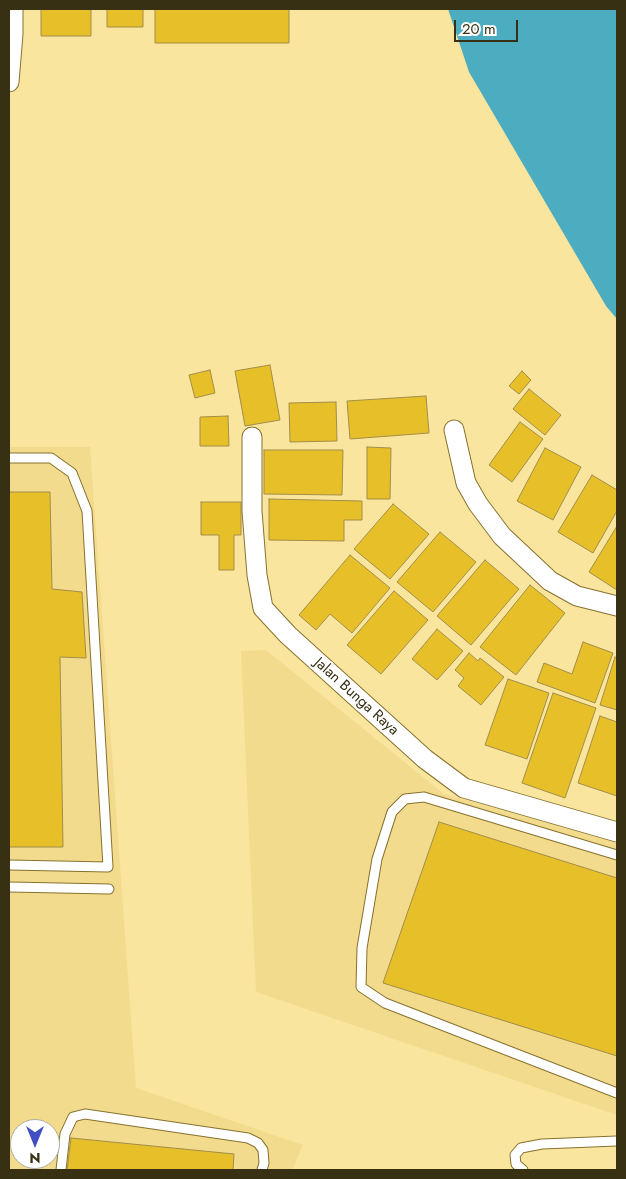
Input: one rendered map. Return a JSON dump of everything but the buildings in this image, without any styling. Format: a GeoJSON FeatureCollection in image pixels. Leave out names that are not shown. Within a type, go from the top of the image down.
{"type":"FeatureCollection","features":[{"type":"Feature","properties":{"kind":"street"},"geometry":{"type":"LineString","coordinates":[[9,82],[13,9]]}},
{"type":"Feature","properties":{"kind":"street"},"geometry":{"type":"LineString","coordinates":[[454,430],[466,483],[478,504],[502,536],[550,581],[577,596],[617,606]]}},
{"type":"Feature","properties":{"kind":"street","name":"Jalan Bunga Raya"},"geometry":{"type":"LineString","coordinates":[[252,437],[252,511],[257,575],[262,608],[288,636],[425,759],[464,788],[617,832]]}},
{"type":"Feature","properties":{"kind":"lane"},"geometry":{"type":"LineString","coordinates":[[9,458],[51,458],[72,474],[87,511],[108,867],[9,865]]}},
{"type":"Feature","properties":{"kind":"lane"},"geometry":{"type":"LineString","coordinates":[[617,855],[424,797],[405,799],[392,812],[377,859],[362,948],[360,987],[385,1003],[617,1093]]}},
{"type":"Feature","properties":{"kind":"lane"},"geometry":{"type":"LineString","coordinates":[[9,887],[109,889]]}},
{"type":"Feature","properties":{"kind":"lane"},"geometry":{"type":"LineString","coordinates":[[61,1170],[65,1134],[73,1117],[85,1114],[248,1138],[258,1143],[262,1150],[264,1163],[262,1170]]}},
{"type":"Feature","properties":{"kind":"lane"},"geometry":{"type":"LineString","coordinates":[[523,1170],[516,1164],[515,1155],[521,1148],[542,1144],[617,1141]]}},
{"type":"Feature","properties":{"kind":"shaded area"},"geometry":{"type":"Polygon","coordinates":[[[9,447],[90,447],[136,1088],[303,1145],[292,1170],[9,1170],[9,447]]]}},
{"type":"Feature","properties":{"kind":"shaded area"},"geometry":{"type":"Polygon","coordinates":[[[266,650],[444,794],[617,843],[617,1115],[256,992],[241,651],[266,650]]]}},
{"type":"Feature","properties":{"kind":"water"},"geometry":{"type":"Polygon","coordinates":[[[448,9],[617,9],[617,319],[606,306],[469,72],[448,9]]]}}]}
